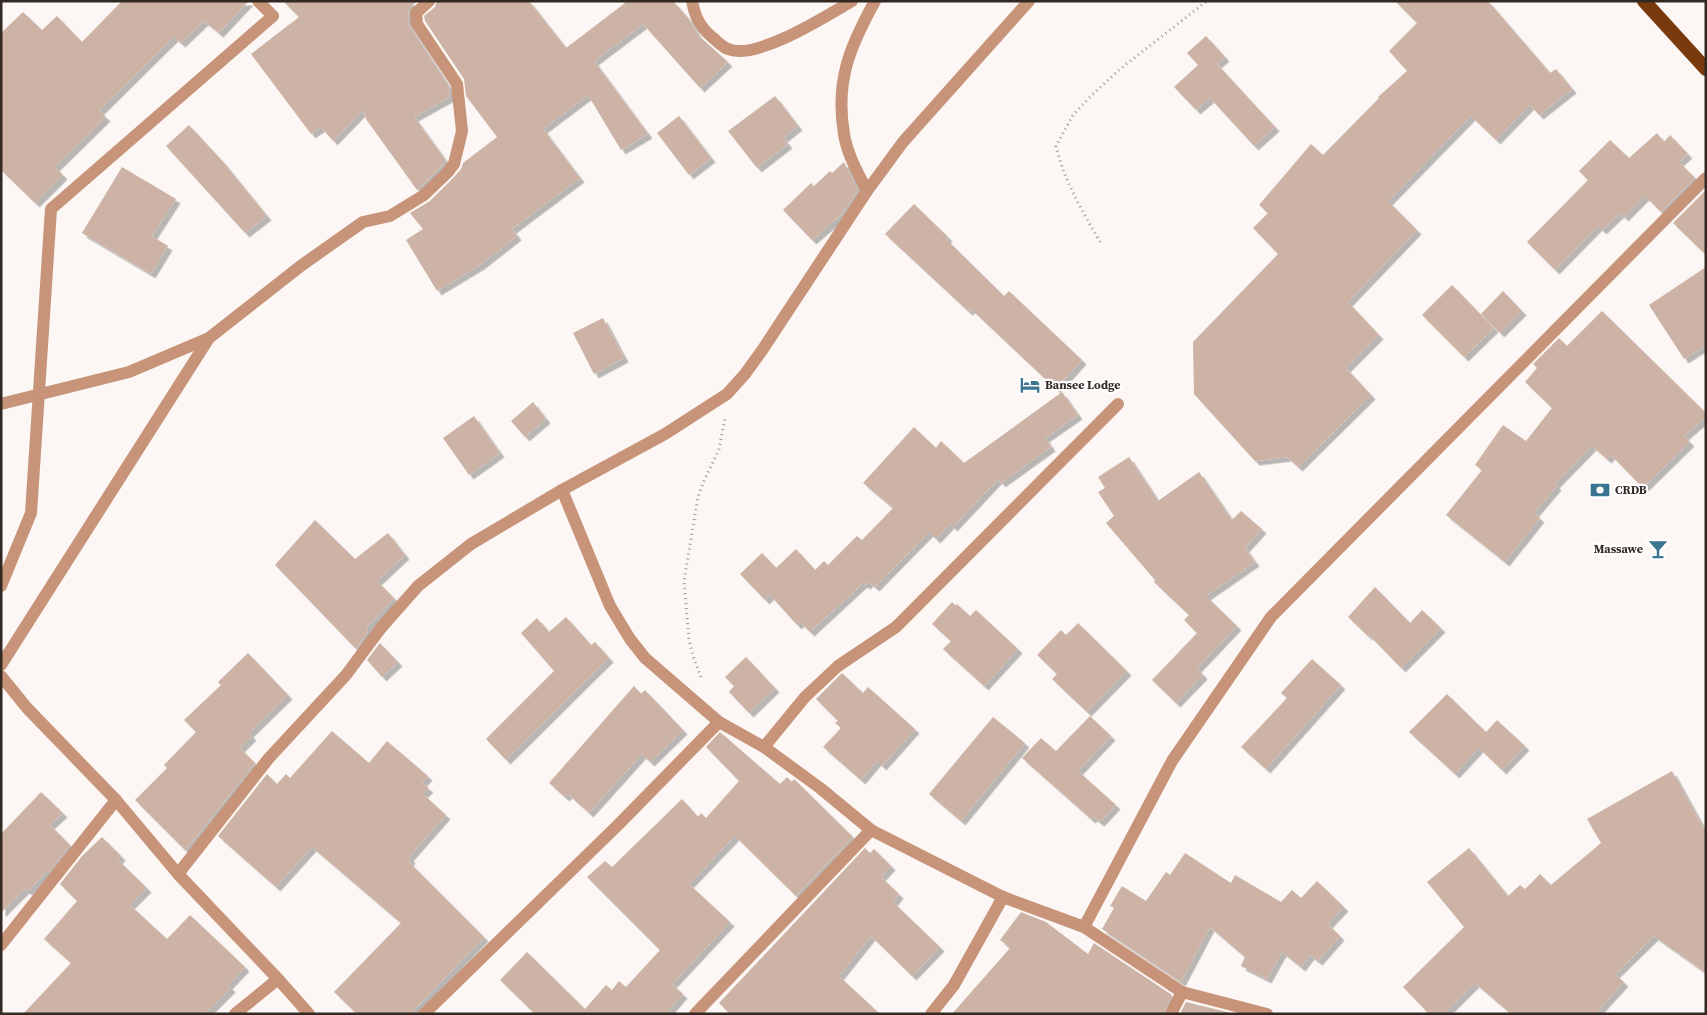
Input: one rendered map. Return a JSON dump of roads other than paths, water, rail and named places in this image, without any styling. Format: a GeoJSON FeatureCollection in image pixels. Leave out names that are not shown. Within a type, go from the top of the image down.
{"type":"FeatureCollection","features":[{"type":"Feature","properties":{"kind":"highway"},"geometry":{"type":"LineString","coordinates":[[1644,1],[1706,69]]}},
{"type":"Feature","properties":{"kind":"street"},"geometry":{"type":"LineString","coordinates":[[1,586],[31,513],[51,209],[273,16],[258,1]]}},
{"type":"Feature","properties":{"kind":"street"},"geometry":{"type":"LineString","coordinates":[[1,404],[128,372],[209,338],[302,265],[363,222],[390,216],[424,195],[454,164],[462,131],[457,84],[416,24],[416,13],[429,1]]}},
{"type":"Feature","properties":{"kind":"street"},"geometry":{"type":"LineString","coordinates":[[692,1],[696,18],[710,35],[727,49],[738,51],[780,40],[852,1]]}},
{"type":"Feature","properties":{"kind":"street"},"geometry":{"type":"LineString","coordinates":[[867,191],[853,162],[844,135],[842,82],[851,47],[875,1]]}},
{"type":"Feature","properties":{"kind":"street"},"geometry":{"type":"LineString","coordinates":[[178,874],[269,758],[346,675],[380,628],[418,586],[471,544],[562,490],[666,434],[727,394],[758,356],[867,191],[903,142],[1029,1]]}},
{"type":"Feature","properties":{"kind":"street"},"geometry":{"type":"LineString","coordinates":[[1084,927],[1172,761],[1271,617],[1706,178]]}},
{"type":"Feature","properties":{"kind":"street"},"geometry":{"type":"LineString","coordinates":[[1,666],[209,338]]}},
{"type":"Feature","properties":{"kind":"street"},"geometry":{"type":"LineString","coordinates":[[764,747],[805,696],[838,666],[896,627],[1118,404]]}},
{"type":"Feature","properties":{"kind":"street"},"geometry":{"type":"LineString","coordinates":[[562,490],[610,606],[630,639],[646,658],[719,722],[764,747],[820,788],[870,830],[1003,897],[1084,927],[1182,992],[1267,1014]]}},
{"type":"Feature","properties":{"kind":"street"},"geometry":{"type":"LineString","coordinates":[[1,676],[27,708],[116,800],[178,874],[309,1014]]}},
{"type":"Feature","properties":{"kind":"street"},"geometry":{"type":"LineString","coordinates":[[424,1014],[618,825],[719,722]]}},
{"type":"Feature","properties":{"kind":"street"},"geometry":{"type":"LineString","coordinates":[[1,946],[116,800]]}},
{"type":"Feature","properties":{"kind":"street"},"geometry":{"type":"LineString","coordinates":[[695,1014],[870,830]]}},
{"type":"Feature","properties":{"kind":"street"},"geometry":{"type":"LineString","coordinates":[[932,1014],[954,985],[1003,897]]}},
{"type":"Feature","properties":{"kind":"street"},"geometry":{"type":"LineString","coordinates":[[235,1014],[278,979]]}},
{"type":"Feature","properties":{"kind":"street"},"geometry":{"type":"LineString","coordinates":[[1171,1014],[1182,992]]}},
{"type":"Feature","properties":{"kind":"place","name":"Bansee Lodge"},"geometry":{"type":"Point","coordinates":[1030,385]}},
{"type":"Feature","properties":{"kind":"place","name":"CRDB"},"geometry":{"type":"Point","coordinates":[1600,490]}},
{"type":"Feature","properties":{"kind":"place","name":"Massawe"},"geometry":{"type":"Point","coordinates":[1658,549]}}]}
